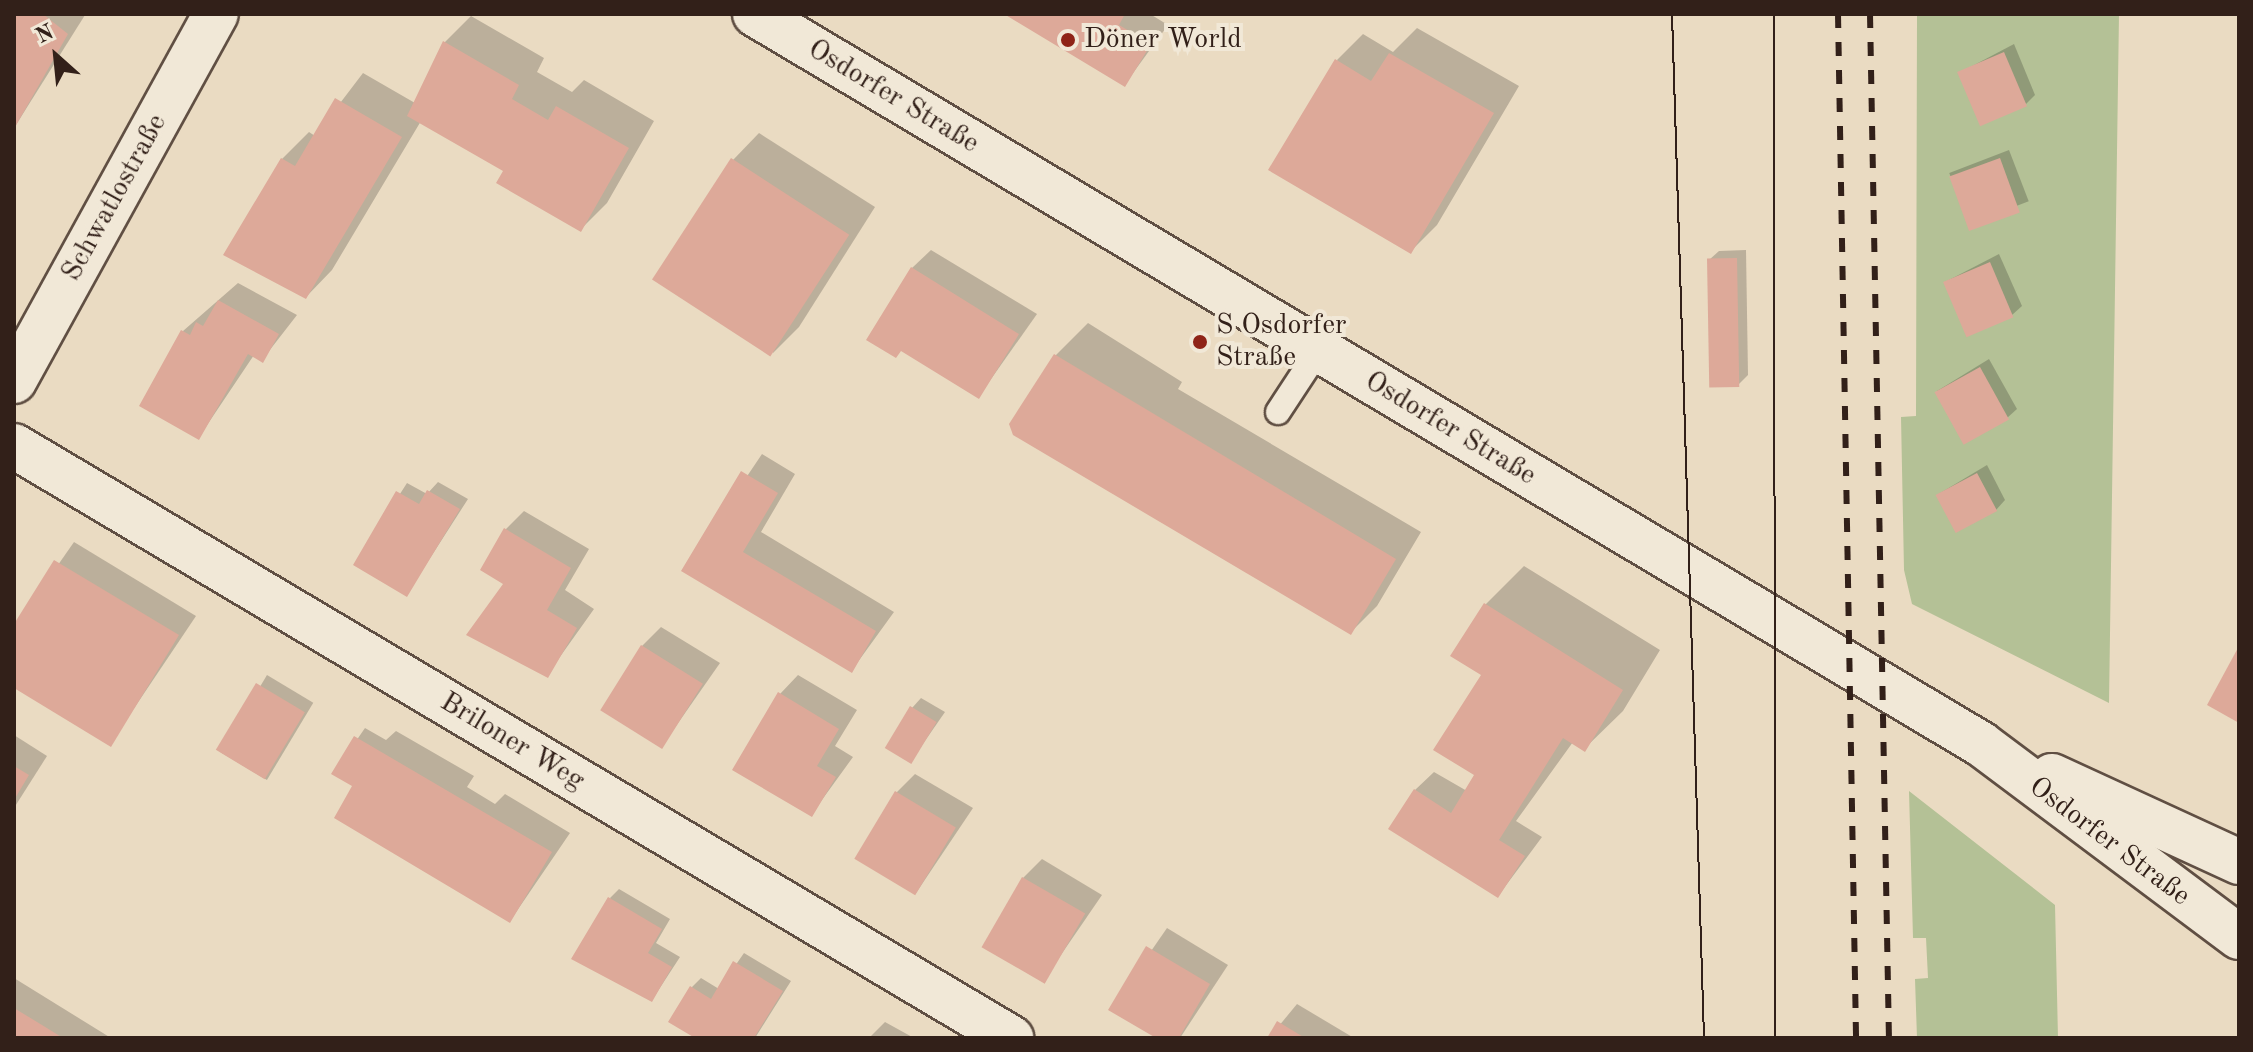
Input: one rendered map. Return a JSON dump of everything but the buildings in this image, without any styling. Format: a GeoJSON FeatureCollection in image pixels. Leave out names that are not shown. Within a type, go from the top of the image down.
{"type":"FeatureCollection","features":[{"type":"Feature","properties":{"kind":"main road","name":"Schwatlostraße"},"geometry":{"type":"LineString","coordinates":[[14,381],[216,14]]}},
{"type":"Feature","properties":{"kind":"main road","name":"Osdorfer Straße"},"geometry":{"type":"LineString","coordinates":[[755,14],[1981,744],[2239,862]]}},
{"type":"Feature","properties":{"kind":"main road","name":"Briloner Weg"},"geometry":{"type":"LineString","coordinates":[[14,446],[1011,1038]]}},
{"type":"Feature","properties":{"kind":"main road","name":"Osdorfer Straße"},"geometry":{"type":"LineString","coordinates":[[1981,744],[2239,937]]}},
{"type":"Feature","properties":{"kind":"lane"},"geometry":{"type":"LineString","coordinates":[[1278,412],[1318,351]]}},
{"type":"Feature","properties":{"kind":"green space"},"geometry":{"type":"Polygon","coordinates":[[[1917,14],[2119,14],[2109,703],[1912,604],[1904,570],[1901,417],[1916,416],[1917,14]]]}},
{"type":"Feature","properties":{"kind":"green space"},"geometry":{"type":"Polygon","coordinates":[[[1909,791],[2055,905],[2058,1038],[1917,1038],[1915,979],[1928,978],[1926,938],[1913,938],[1909,791]]]}},
{"type":"Feature","properties":{"kind":"tram line"},"geometry":{"type":"LineString","coordinates":[[1672,14],[1704,1038]]}},
{"type":"Feature","properties":{"kind":"tram line"},"geometry":{"type":"LineString","coordinates":[[1774,14],[1775,1038]]}},
{"type":"Feature","properties":{"kind":"railway"},"geometry":{"type":"LineString","coordinates":[[1838,14],[1856,1038]]}},
{"type":"Feature","properties":{"kind":"railway"},"geometry":{"type":"LineString","coordinates":[[1870,14],[1889,1038]]}},
{"type":"Feature","properties":{"kind":"place","name":"Döner World"},"geometry":{"type":"Point","coordinates":[1068,40]}},
{"type":"Feature","properties":{"kind":"place","name":"S Osdorfer Straße"},"geometry":{"type":"Point","coordinates":[1200,342]}}]}
